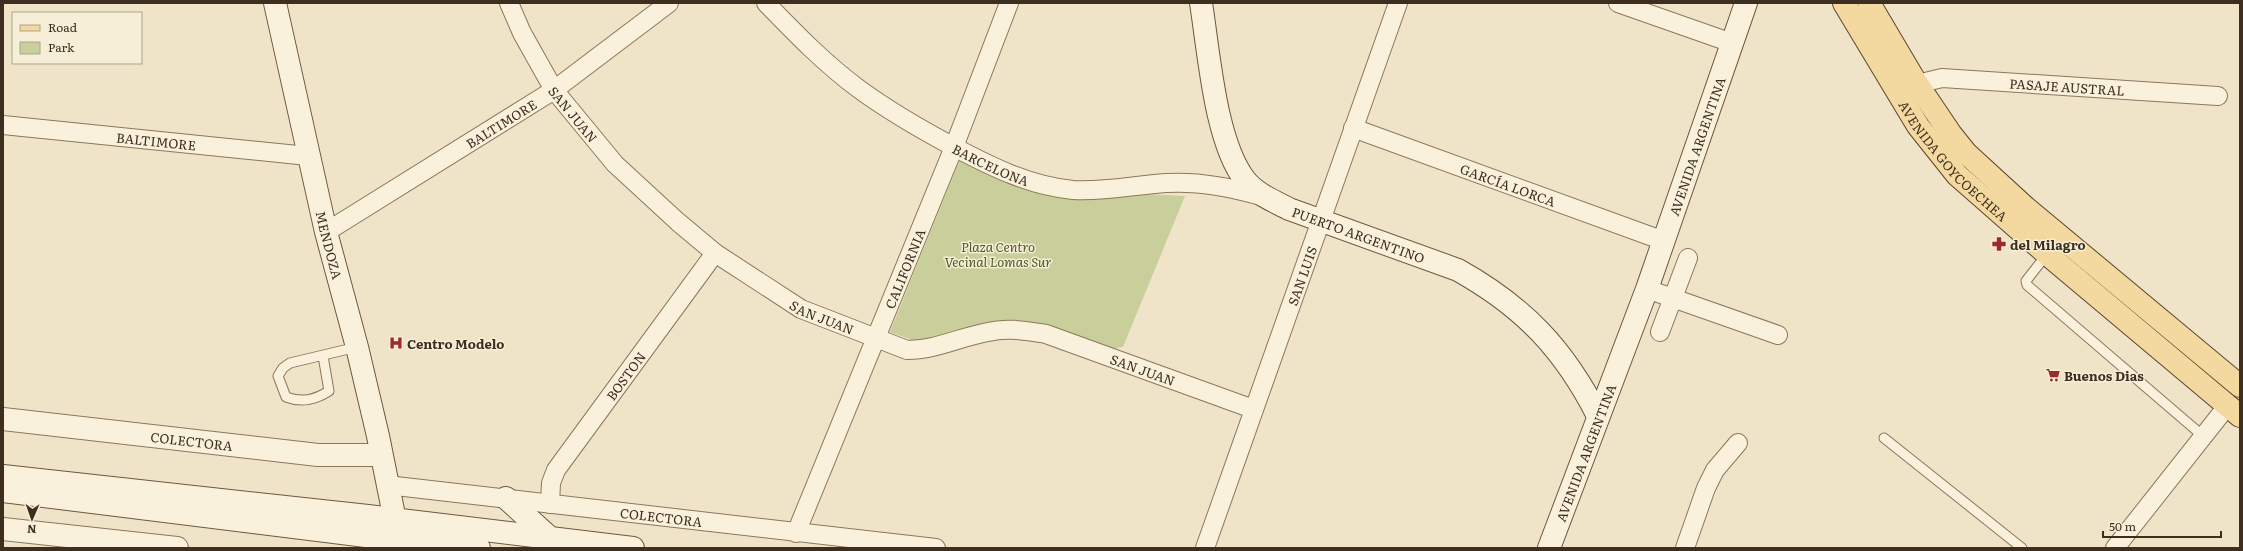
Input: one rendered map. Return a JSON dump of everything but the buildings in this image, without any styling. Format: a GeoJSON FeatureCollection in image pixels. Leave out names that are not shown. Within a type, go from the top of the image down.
{"type":"FeatureCollection","features":[{"type":"Feature","properties":{"kind":"main road","name":"MENDOZA"},"geometry":{"type":"LineString","coordinates":[[275,3],[326,232],[357,347],[400,544]]}},
{"type":"Feature","properties":{"kind":"main road","name":"PUERTO ARGENTINO"},"geometry":{"type":"LineString","coordinates":[[1201,3],[1224,135],[1236,166],[1243,176],[1264,196],[1321,221],[1458,270],[1511,304],[1554,346],[1574,375],[1598,416]]}},
{"type":"Feature","properties":{"kind":"main road","name":"AVENIDA ARGENTINA"},"geometry":{"type":"LineString","coordinates":[[1549,548],[1647,289],[1746,3]]}},
{"type":"Feature","properties":{"kind":"main road","name":"AVENIDA GOYCOECHEA"},"geometry":{"type":"LineString","coordinates":[[1844,3],[1902,101],[1935,150],[1957,175],[2047,254],[2234,410]]}},
{"type":"Feature","properties":{"kind":"main road","name":"AVENIDA GOYCOECHEA"},"geometry":{"type":"LineString","coordinates":[[1869,3],[1916,84],[1950,133],[1991,178],[2240,386]]}},
{"type":"Feature","properties":{"kind":"main road","name":"COLECTORA"},"geometry":{"type":"LineString","coordinates":[[3,419],[318,455],[381,455]]}},
{"type":"Feature","properties":{"kind":"main road"},"geometry":{"type":"LineString","coordinates":[[3,476],[394,519],[633,548]]}},
{"type":"Feature","properties":{"kind":"main road"},"geometry":{"type":"LineString","coordinates":[[3,492],[400,544],[479,548]]}},
{"type":"Feature","properties":{"kind":"main road"},"geometry":{"type":"LineString","coordinates":[[506,498],[550,538]]}},
{"type":"Feature","properties":{"kind":"main road"},"geometry":{"type":"LineString","coordinates":[[3,529],[177,548]]}},
{"type":"Feature","properties":{"kind":"street","name":"SAN JUAN"},"geometry":{"type":"LineString","coordinates":[[509,3],[522,33],[554,90],[615,164],[715,253],[801,309],[907,350],[923,350],[988,332],[1016,329],[1046,334],[1253,409]]}},
{"type":"Feature","properties":{"kind":"street","name":"BALTIMORE"},"geometry":{"type":"LineString","coordinates":[[326,232],[554,90],[669,3]]}},
{"type":"Feature","properties":{"kind":"street","name":"BARCELONA"},"geometry":{"type":"LineString","coordinates":[[766,3],[806,45],[859,89],[924,132],[984,164],[1040,184],[1073,190],[1167,183],[1194,183],[1224,185],[1264,196]]}},
{"type":"Feature","properties":{"kind":"street","name":"CALIFORNIA"},"geometry":{"type":"LineString","coordinates":[[796,533],[954,147],[1009,3]]}},
{"type":"Feature","properties":{"kind":"street","name":"SAN LUIS"},"geometry":{"type":"LineString","coordinates":[[1205,548],[1398,3]]}},
{"type":"Feature","properties":{"kind":"street"},"geometry":{"type":"LineString","coordinates":[[1618,3],[1732,43]]}},
{"type":"Feature","properties":{"kind":"street","name":"PASAJE AUSTRAL"},"geometry":{"type":"LineString","coordinates":[[1916,84],[1942,78],[2218,96]]}},
{"type":"Feature","properties":{"kind":"street","name":"BALTIMORE"},"geometry":{"type":"LineString","coordinates":[[3,125],[308,156]]}},
{"type":"Feature","properties":{"kind":"street","name":"GARCÍA LORCA"},"geometry":{"type":"LineString","coordinates":[[1353,128],[1664,241]]}},
{"type":"Feature","properties":{"kind":"street","name":"BOSTON"},"geometry":{"type":"LineString","coordinates":[[550,504],[551,482],[556,470],[715,253]]}},
{"type":"Feature","properties":{"kind":"street"},"geometry":{"type":"LineString","coordinates":[[1660,332],[1688,258]]}},
{"type":"Feature","properties":{"kind":"street"},"geometry":{"type":"LineString","coordinates":[[1647,289],[1778,335]]}},
{"type":"Feature","properties":{"kind":"street"},"geometry":{"type":"LineString","coordinates":[[2115,548],[2203,436],[2234,410]]}},
{"type":"Feature","properties":{"kind":"street"},"geometry":{"type":"LineString","coordinates":[[1685,548],[1706,488],[1715,470],[1738,443]]}},
{"type":"Feature","properties":{"kind":"street","name":"COLECTORA"},"geometry":{"type":"LineString","coordinates":[[387,485],[936,548]]}},
{"type":"Feature","properties":{"kind":"lane"},"geometry":{"type":"LineString","coordinates":[[2047,254],[2026,281],[2027,285],[2203,436]]}},
{"type":"Feature","properties":{"kind":"lane"},"geometry":{"type":"LineString","coordinates":[[323,356],[329,391],[316,399],[296,401],[286,397],[278,376],[283,368],[290,363],[357,347]]}},
{"type":"Feature","properties":{"kind":"lane"},"geometry":{"type":"LineString","coordinates":[[1884,438],[2022,548]]}},
{"type":"Feature","properties":{"kind":"green space","name":"Plaza Centro Vecinal Lomas Sur"},"geometry":{"type":"Polygon","coordinates":[[[960,159],[1027,188],[1185,196],[1123,347],[1106,350],[1015,323],[921,343],[890,332],[960,159]]]}},
{"type":"Feature","properties":{"kind":"place","name":"del Milagro"},"geometry":{"type":"Point","coordinates":[1999,244]}},
{"type":"Feature","properties":{"kind":"place","name":"Centro Modelo"},"geometry":{"type":"Point","coordinates":[396,343]}},
{"type":"Feature","properties":{"kind":"place","name":"Buenos Dias"},"geometry":{"type":"Point","coordinates":[2053,375]}}]}
